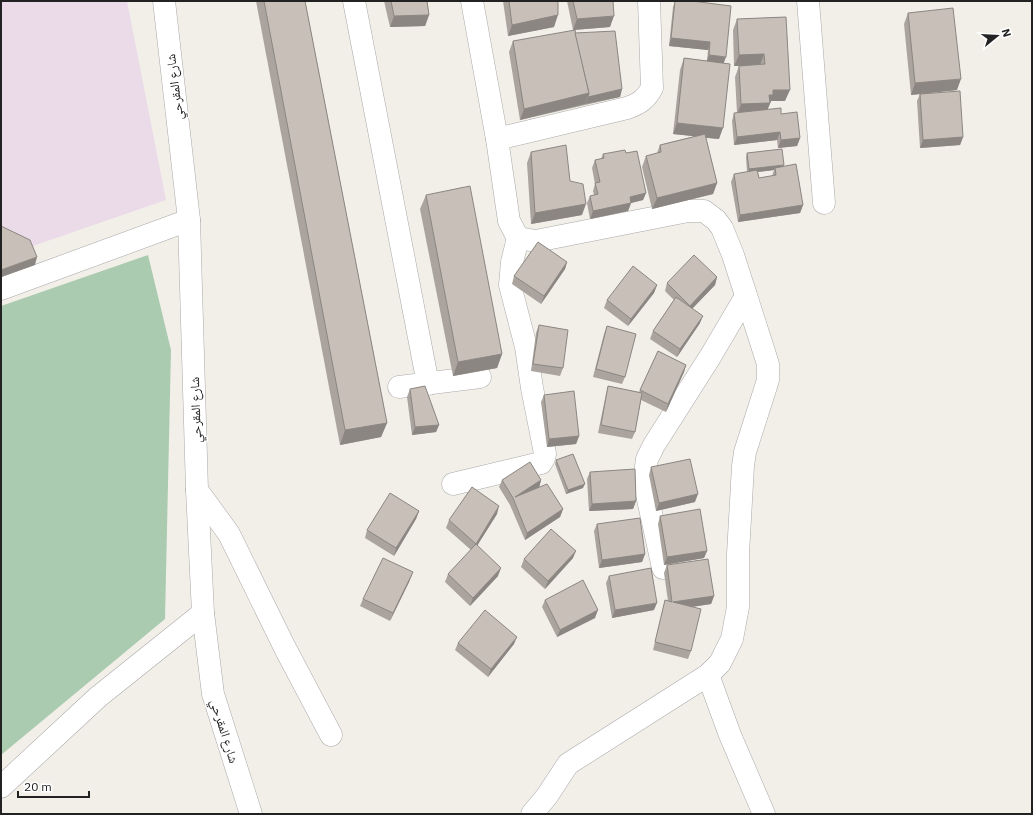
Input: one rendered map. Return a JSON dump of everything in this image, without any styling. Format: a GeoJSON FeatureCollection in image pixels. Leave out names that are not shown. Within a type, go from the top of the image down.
{"type":"FeatureCollection","features":[{"type":"Feature","properties":{"kind":"street","name":"شارع المقرحي"},"geometry":{"type":"LineString","coordinates":[[164,1],[189,220],[197,490],[203,613],[213,694],[251,814]]}},
{"type":"Feature","properties":{"kind":"street"},"geometry":{"type":"LineString","coordinates":[[354,1],[428,384]]}},
{"type":"Feature","properties":{"kind":"street"},"geometry":{"type":"LineString","coordinates":[[453,484],[540,463],[544,458],[544,443],[532,388],[526,347],[510,285],[512,262],[518,238],[510,221],[472,1]]}},
{"type":"Feature","properties":{"kind":"street"},"geometry":{"type":"LineString","coordinates":[[497,139],[627,108],[636,105],[645,98],[652,88],[653,78],[649,1]]}},
{"type":"Feature","properties":{"kind":"street"},"geometry":{"type":"LineString","coordinates":[[808,1],[824,203]]}},
{"type":"Feature","properties":{"kind":"street"},"geometry":{"type":"LineString","coordinates":[[518,238],[536,241],[688,211],[704,212],[716,220],[722,228],[733,255],[768,364],[768,380],[742,466],[738,554],[738,607],[732,639],[720,663],[708,675],[568,764],[547,796],[532,814]]}},
{"type":"Feature","properties":{"kind":"street"},"geometry":{"type":"LineString","coordinates":[[1,289],[189,220]]}},
{"type":"Feature","properties":{"kind":"street"},"geometry":{"type":"LineString","coordinates":[[663,568],[644,481],[647,459],[654,445],[710,357],[746,296]]}},
{"type":"Feature","properties":{"kind":"street"},"geometry":{"type":"LineString","coordinates":[[399,387],[480,377]]}},
{"type":"Feature","properties":{"kind":"street"},"geometry":{"type":"LineString","coordinates":[[197,490],[229,534],[330,735]]}},
{"type":"Feature","properties":{"kind":"street"},"geometry":{"type":"LineString","coordinates":[[1,787],[98,697],[203,613]]}},
{"type":"Feature","properties":{"kind":"street"},"geometry":{"type":"LineString","coordinates":[[708,675],[730,735],[764,814]]}},
{"type":"Feature","properties":{"kind":"shaded area"},"geometry":{"type":"Polygon","coordinates":[[[1,1],[127,1],[166,200],[1,257],[1,1]]]}},
{"type":"Feature","properties":{"kind":"green space"},"geometry":{"type":"Polygon","coordinates":[[[148,255],[171,350],[165,619],[1,755],[1,306],[148,255]]]}},
{"type":"Feature","properties":{"kind":"building"},"geometry":{"type":"Polygon","coordinates":[[[264,1],[305,1],[387,423],[345,430],[264,1]]]}},
{"type":"Feature","properties":{"kind":"building"},"geometry":{"type":"Polygon","coordinates":[[[391,1],[427,1],[429,15],[394,16],[391,1]]]}},
{"type":"Feature","properties":{"kind":"building"},"geometry":{"type":"Polygon","coordinates":[[[509,1],[558,1],[558,15],[512,25],[509,1]]]}},
{"type":"Feature","properties":{"kind":"building"},"geometry":{"type":"Polygon","coordinates":[[[573,1],[613,1],[614,16],[577,19],[573,1]]]}},
{"type":"Feature","properties":{"kind":"building"},"geometry":{"type":"Polygon","coordinates":[[[675,1],[692,1],[731,6],[726,57],[709,55],[710,42],[671,38],[675,1]]]}},
{"type":"Feature","properties":{"kind":"building"},"geometry":{"type":"Polygon","coordinates":[[[953,8],[961,79],[915,83],[908,13],[953,8]]]}},
{"type":"Feature","properties":{"kind":"building"},"geometry":{"type":"Polygon","coordinates":[[[786,17],[790,90],[773,90],[773,95],[769,95],[770,103],[741,104],[739,66],[765,64],[764,54],[739,55],[737,19],[786,17]]]}},
{"type":"Feature","properties":{"kind":"building"},"geometry":{"type":"Polygon","coordinates":[[[575,30],[589,93],[524,109],[513,41],[575,30]]]}},
{"type":"Feature","properties":{"kind":"building"},"geometry":{"type":"Polygon","coordinates":[[[615,31],[622,89],[588,97],[589,93],[575,33],[615,31]]]}},
{"type":"Feature","properties":{"kind":"building"},"geometry":{"type":"Polygon","coordinates":[[[684,58],[730,64],[723,128],[677,123],[684,58]]]}},
{"type":"Feature","properties":{"kind":"building"},"geometry":{"type":"Polygon","coordinates":[[[960,91],[963,137],[923,140],[920,94],[960,91]]]}},
{"type":"Feature","properties":{"kind":"building"},"geometry":{"type":"Polygon","coordinates":[[[781,108],[781,114],[797,112],[800,138],[781,140],[780,132],[737,137],[734,113],[781,108]]]}},
{"type":"Feature","properties":{"kind":"building"},"geometry":{"type":"Polygon","coordinates":[[[705,134],[717,183],[657,198],[646,156],[661,152],[660,145],[705,134]]]}},
{"type":"Feature","properties":{"kind":"building"},"geometry":{"type":"Polygon","coordinates":[[[566,145],[570,181],[583,184],[586,204],[535,213],[531,152],[566,145]]]}},
{"type":"Feature","properties":{"kind":"building"},"geometry":{"type":"Polygon","coordinates":[[[782,149],[784,165],[749,169],[747,153],[782,149]]]}},
{"type":"Feature","properties":{"kind":"building"},"geometry":{"type":"Polygon","coordinates":[[[625,150],[626,153],[637,151],[646,193],[630,197],[631,203],[593,211],[590,196],[598,194],[595,183],[600,182],[595,160],[604,158],[603,154],[625,150]]]}},
{"type":"Feature","properties":{"kind":"building"},"geometry":{"type":"Polygon","coordinates":[[[796,164],[803,205],[740,215],[734,174],[757,170],[759,178],[776,175],[775,168],[796,164]]]}},
{"type":"Feature","properties":{"kind":"building"},"geometry":{"type":"Polygon","coordinates":[[[470,186],[502,354],[458,362],[426,195],[470,186]]]}},
{"type":"Feature","properties":{"kind":"building"},"geometry":{"type":"Polygon","coordinates":[[[1,226],[30,240],[37,257],[1,270],[1,226]]]}},
{"type":"Feature","properties":{"kind":"building"},"geometry":{"type":"Polygon","coordinates":[[[538,242],[567,262],[544,296],[514,276],[538,242]]]}},
{"type":"Feature","properties":{"kind":"building"},"geometry":{"type":"Polygon","coordinates":[[[694,255],[717,277],[690,306],[667,283],[694,255]]]}},
{"type":"Feature","properties":{"kind":"building"},"geometry":{"type":"Polygon","coordinates":[[[633,266],[657,285],[631,319],[607,300],[633,266]]]}},
{"type":"Feature","properties":{"kind":"building"},"geometry":{"type":"Polygon","coordinates":[[[676,297],[703,316],[680,349],[653,331],[676,297]]]}},
{"type":"Feature","properties":{"kind":"building"},"geometry":{"type":"Polygon","coordinates":[[[539,325],[568,330],[563,368],[533,364],[539,325]]]}},
{"type":"Feature","properties":{"kind":"building"},"geometry":{"type":"Polygon","coordinates":[[[607,326],[636,334],[625,377],[596,369],[607,326]]]}},
{"type":"Feature","properties":{"kind":"building"},"geometry":{"type":"Polygon","coordinates":[[[658,351],[686,365],[668,404],[640,390],[658,351]]]}},
{"type":"Feature","properties":{"kind":"building"},"geometry":{"type":"Polygon","coordinates":[[[425,386],[439,425],[415,427],[410,389],[425,386]]]}},
{"type":"Feature","properties":{"kind":"building"},"geometry":{"type":"Polygon","coordinates":[[[608,386],[642,393],[635,432],[601,425],[608,386]]]}},
{"type":"Feature","properties":{"kind":"building"},"geometry":{"type":"Polygon","coordinates":[[[574,391],[579,436],[549,439],[544,395],[574,391]]]}},
{"type":"Feature","properties":{"kind":"building"},"geometry":{"type":"Polygon","coordinates":[[[573,454],[585,484],[568,490],[556,460],[573,454]]]}},
{"type":"Feature","properties":{"kind":"building"},"geometry":{"type":"Polygon","coordinates":[[[690,459],[698,494],[659,503],[651,467],[690,459]]]}},
{"type":"Feature","properties":{"kind":"building"},"geometry":{"type":"Polygon","coordinates":[[[530,462],[541,480],[515,497],[547,484],[563,509],[527,533],[513,498],[502,480],[530,462]]]}},
{"type":"Feature","properties":{"kind":"building"},"geometry":{"type":"Polygon","coordinates":[[[635,469],[636,501],[592,504],[590,472],[635,469]]]}},
{"type":"Feature","properties":{"kind":"building"},"geometry":{"type":"Polygon","coordinates":[[[472,487],[499,506],[476,544],[449,520],[472,487]]]}},
{"type":"Feature","properties":{"kind":"building"},"geometry":{"type":"Polygon","coordinates":[[[390,493],[419,511],[396,548],[367,530],[390,493]]]}},
{"type":"Feature","properties":{"kind":"building"},"geometry":{"type":"Polygon","coordinates":[[[700,509],[707,551],[667,557],[660,516],[700,509]]]}},
{"type":"Feature","properties":{"kind":"building"},"geometry":{"type":"Polygon","coordinates":[[[640,518],[645,554],[602,560],[597,524],[640,518]]]}},
{"type":"Feature","properties":{"kind":"building"},"geometry":{"type":"Polygon","coordinates":[[[551,529],[576,551],[548,581],[524,559],[551,529]]]}},
{"type":"Feature","properties":{"kind":"building"},"geometry":{"type":"Polygon","coordinates":[[[476,544],[501,568],[473,598],[448,574],[476,544]]]}},
{"type":"Feature","properties":{"kind":"building"},"geometry":{"type":"Polygon","coordinates":[[[383,558],[413,572],[393,613],[363,599],[383,558]]]}},
{"type":"Feature","properties":{"kind":"building"},"geometry":{"type":"Polygon","coordinates":[[[708,559],[714,596],[673,602],[701,609],[691,651],[655,642],[665,600],[672,602],[667,565],[708,559]]]}},
{"type":"Feature","properties":{"kind":"building"},"geometry":{"type":"Polygon","coordinates":[[[651,568],[657,603],[615,610],[609,576],[651,568]]]}},
{"type":"Feature","properties":{"kind":"building"},"geometry":{"type":"Polygon","coordinates":[[[583,580],[598,610],[560,630],[545,600],[583,580]]]}},
{"type":"Feature","properties":{"kind":"building"},"geometry":{"type":"Polygon","coordinates":[[[485,610],[517,637],[491,669],[458,643],[485,610]]]}}]}
